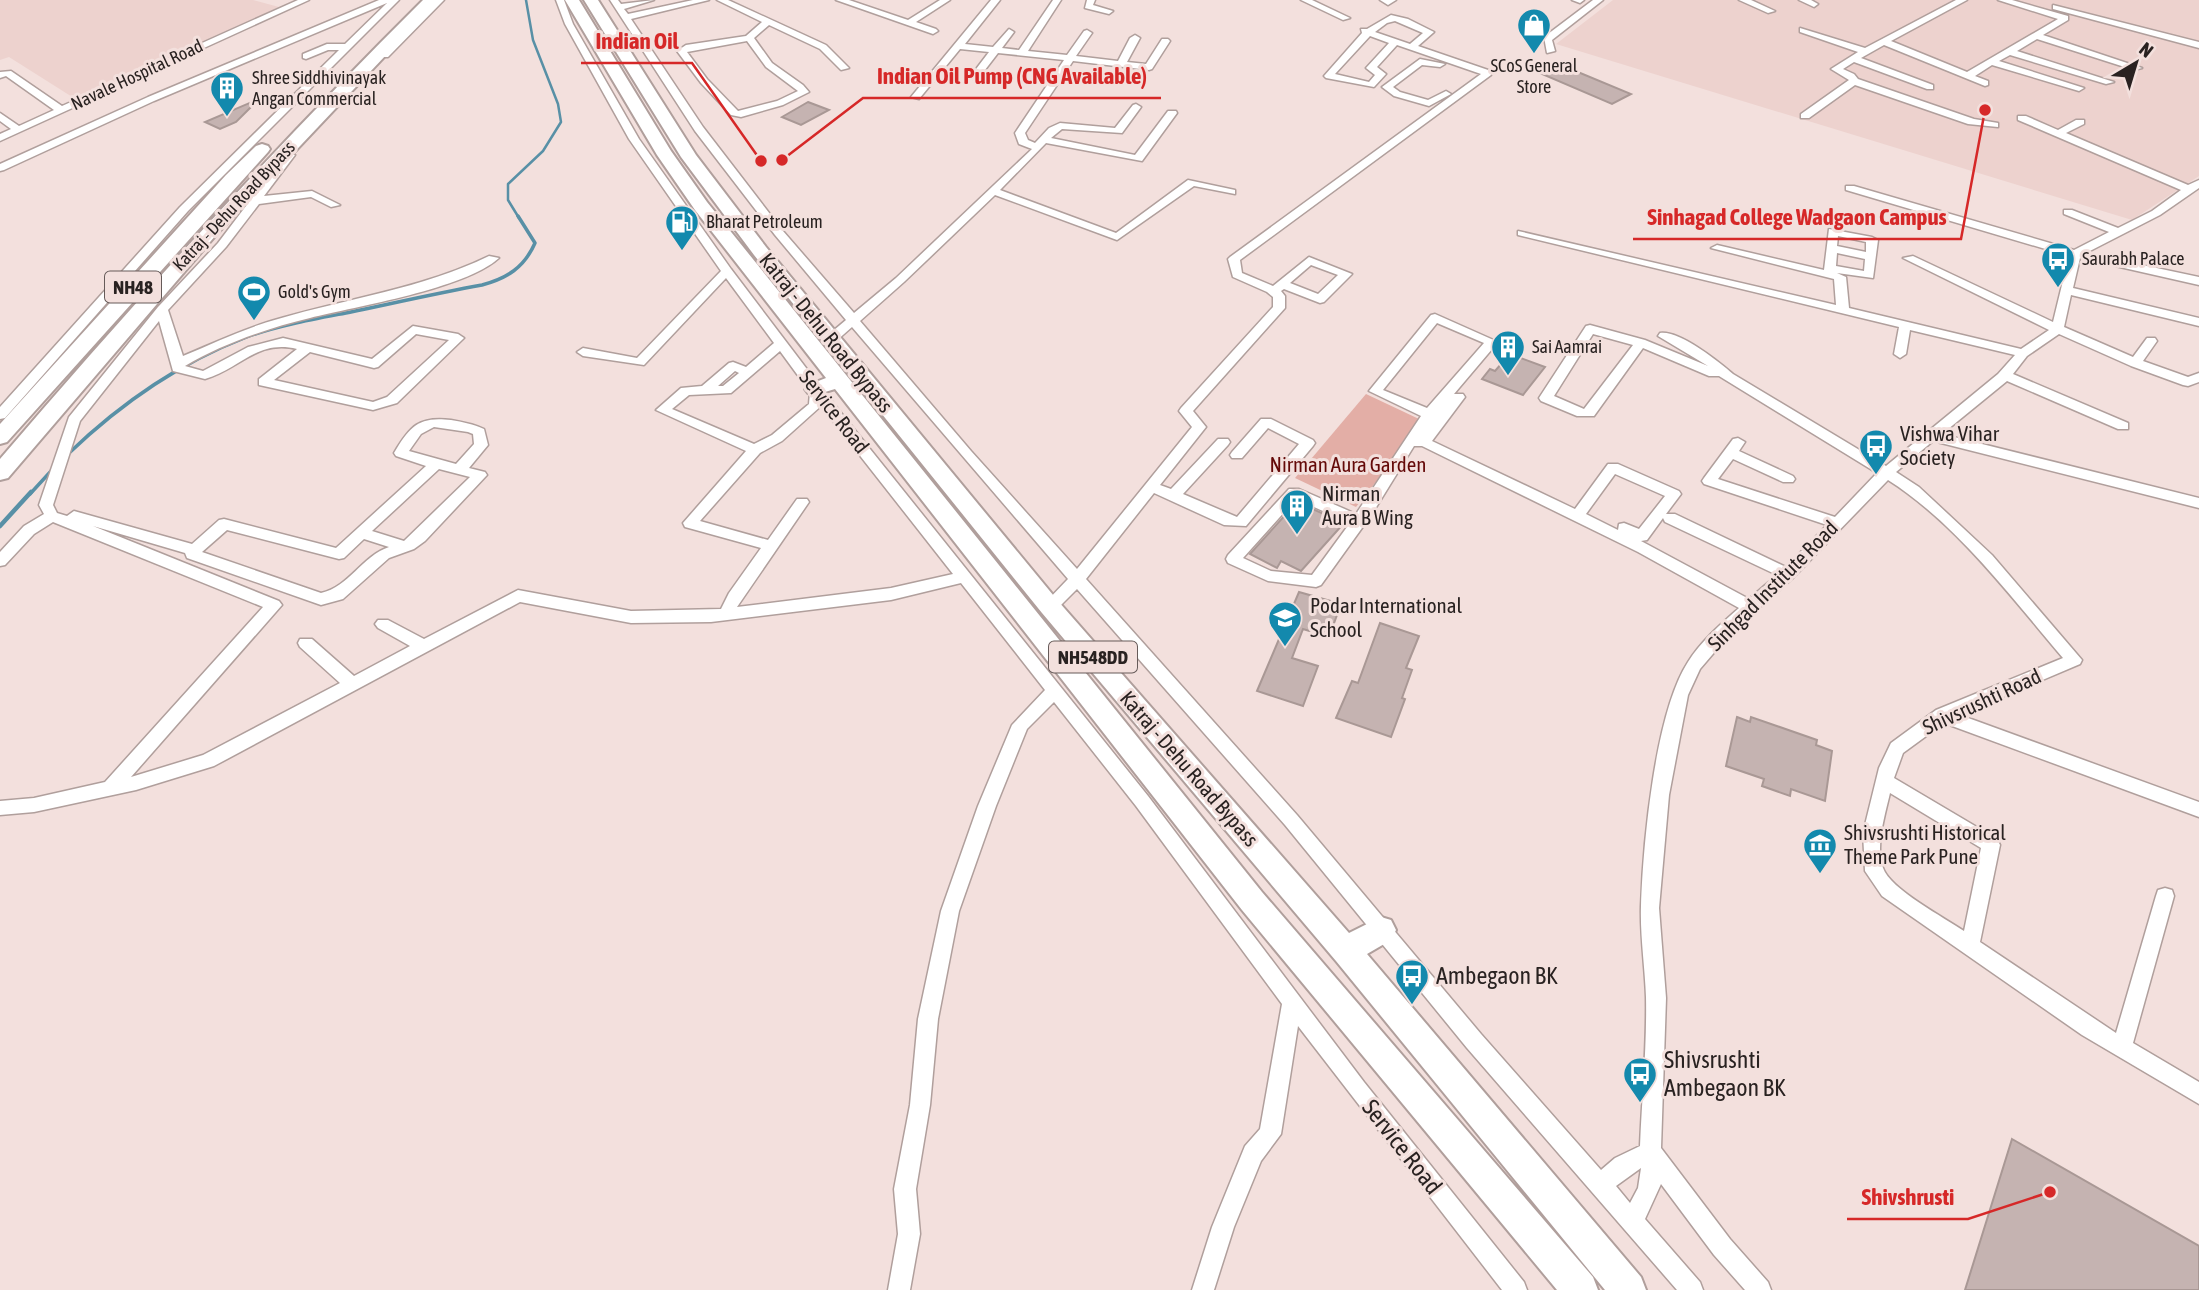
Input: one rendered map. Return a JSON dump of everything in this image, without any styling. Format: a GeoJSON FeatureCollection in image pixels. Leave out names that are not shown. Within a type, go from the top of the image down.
{"type":"FeatureCollection","features":[{"type":"Feature","properties":{"kind":"highway","name":"Katraj - Dehu Road Bypass"},"geometry":{"type":"LineString","coordinates":[[0,437],[232,179],[411,0]]}},
{"type":"Feature","properties":{"kind":"highway","name":"Katraj - Dehu Road Bypass"},"geometry":{"type":"LineString","coordinates":[[0,473],[140,309],[245,201],[304,131],[431,0]]}},
{"type":"Feature","properties":{"kind":"highway","name":"Katraj - Dehu Road Bypass"},"geometry":{"type":"LineString","coordinates":[[572,0],[663,152],[701,206],[1252,901],[1580,1290]]}},
{"type":"Feature","properties":{"kind":"highway","name":"Katraj - Dehu Road Bypass"},"geometry":{"type":"LineString","coordinates":[[591,0],[688,157],[831,339],[1050,607],[1346,951],[1628,1290]]}},
{"type":"Feature","properties":{"kind":"highway"},"geometry":{"type":"LineString","coordinates":[[168,249],[180,226],[227,168]]}},
{"type":"Feature","properties":{"kind":"highway"},"geometry":{"type":"LineString","coordinates":[[816,391],[839,380]]}},
{"type":"Feature","properties":{"kind":"highway"},"geometry":{"type":"LineString","coordinates":[[1346,951],[1381,930]]}},
{"type":"Feature","properties":{"kind":"street","name":"Navale Hospital Road"},"geometry":{"type":"LineString","coordinates":[[0,138],[305,0]]}},
{"type":"Feature","properties":{"kind":"street"},"geometry":{"type":"LineString","coordinates":[[0,415],[184,209],[392,0]]}},
{"type":"Feature","properties":{"kind":"street"},"geometry":{"type":"LineString","coordinates":[[0,168],[151,99],[392,0]]}},
{"type":"Feature","properties":{"kind":"street"},"geometry":{"type":"LineString","coordinates":[[140,309],[169,290],[213,249],[225,225],[245,201],[440,0]]}},
{"type":"Feature","properties":{"kind":"street","name":"Service Road"},"geometry":{"type":"LineString","coordinates":[[560,0],[569,24],[635,139],[781,344],[1142,801],[1356,1089],[1516,1290]]}},
{"type":"Feature","properties":{"kind":"street"},"geometry":{"type":"LineString","coordinates":[[620,8],[650,0]]}},
{"type":"Feature","properties":{"kind":"street"},"geometry":{"type":"LineString","coordinates":[[620,8],[705,0]]}},
{"type":"Feature","properties":{"kind":"street"},"geometry":{"type":"LineString","coordinates":[[721,0],[823,47],[844,68]]}},
{"type":"Feature","properties":{"kind":"street"},"geometry":{"type":"LineString","coordinates":[[841,0],[873,7],[933,31]]}},
{"type":"Feature","properties":{"kind":"street"},"geometry":{"type":"LineString","coordinates":[[909,23],[946,0]]}},
{"type":"Feature","properties":{"kind":"street"},"geometry":{"type":"LineString","coordinates":[[916,97],[996,0]]}},
{"type":"Feature","properties":{"kind":"street"},"geometry":{"type":"LineString","coordinates":[[1021,54],[1057,0]]}},
{"type":"Feature","properties":{"kind":"street"},"geometry":{"type":"LineString","coordinates":[[1091,0],[1088,6],[1109,11]]}},
{"type":"Feature","properties":{"kind":"street"},"geometry":{"type":"LineString","coordinates":[[1305,0],[1346,18]]}},
{"type":"Feature","properties":{"kind":"street"},"geometry":{"type":"LineString","coordinates":[[1384,0],[1392,0]]}},
{"type":"Feature","properties":{"kind":"street"},"geometry":{"type":"LineString","coordinates":[[1550,51],[1550,44],[1546,39],[1599,0]]}},
{"type":"Feature","properties":{"kind":"street"},"geometry":{"type":"LineString","coordinates":[[1743,0],[1771,11]]}},
{"type":"Feature","properties":{"kind":"street"},"geometry":{"type":"LineString","coordinates":[[1803,0],[1814,4]]}},
{"type":"Feature","properties":{"kind":"street"},"geometry":{"type":"LineString","coordinates":[[1964,0],[1882,41],[1836,69],[1851,75],[1854,81],[1972,122],[1994,125]]}},
{"type":"Feature","properties":{"kind":"street"},"geometry":{"type":"LineString","coordinates":[[1968,76],[2065,18],[2003,0]]}},
{"type":"Feature","properties":{"kind":"street"},"geometry":{"type":"LineString","coordinates":[[2032,0],[2199,45]]}},
{"type":"Feature","properties":{"kind":"street"},"geometry":{"type":"LineString","coordinates":[[620,8],[734,178],[966,454],[1291,820],[1381,930],[1692,1290]]}},
{"type":"Feature","properties":{"kind":"street"},"geometry":{"type":"LineString","coordinates":[[1365,94],[1329,74],[1366,32],[1388,19],[1396,18],[1429,32],[1412,47]]}},
{"type":"Feature","properties":{"kind":"street"},"geometry":{"type":"LineString","coordinates":[[749,38],[769,65],[804,92],[780,103],[735,113],[704,81],[682,51],[686,48],[749,38],[768,21]]}},
{"type":"Feature","properties":{"kind":"street"},"geometry":{"type":"LineString","coordinates":[[1803,30],[1864,51]]}},
{"type":"Feature","properties":{"kind":"street"},"geometry":{"type":"LineString","coordinates":[[975,77],[1009,32]]}},
{"type":"Feature","properties":{"kind":"street"},"geometry":{"type":"LineString","coordinates":[[1278,288],[1309,260],[1346,274],[1319,299],[1278,288],[1237,275],[1234,259],[1488,73],[1443,62],[1420,62],[1387,87],[1397,94],[1432,103],[1469,77],[1443,62],[1412,47],[1366,32]]}},
{"type":"Feature","properties":{"kind":"street"},"geometry":{"type":"LineString","coordinates":[[1087,33],[1020,133],[1023,142],[1138,159],[1172,113]]}},
{"type":"Feature","properties":{"kind":"street"},"geometry":{"type":"LineString","coordinates":[[2038,36],[2137,68]]}},
{"type":"Feature","properties":{"kind":"street"},"geometry":{"type":"LineString","coordinates":[[1121,65],[1135,38]]}},
{"type":"Feature","properties":{"kind":"street"},"geometry":{"type":"LineString","coordinates":[[958,46],[1149,67],[1166,41]]}},
{"type":"Feature","properties":{"kind":"street"},"geometry":{"type":"LineString","coordinates":[[1882,41],[1985,83]]}},
{"type":"Feature","properties":{"kind":"street"},"geometry":{"type":"LineString","coordinates":[[1333,84],[1371,85],[1381,74],[1371,68],[1395,42]]}},
{"type":"Feature","properties":{"kind":"street"},"geometry":{"type":"LineString","coordinates":[[306,56],[327,47],[347,47]]}},
{"type":"Feature","properties":{"kind":"street"},"geometry":{"type":"LineString","coordinates":[[2011,52],[2109,82]]}},
{"type":"Feature","properties":{"kind":"street"},"geometry":{"type":"LineString","coordinates":[[1853,58],[1930,87]]}},
{"type":"Feature","properties":{"kind":"street"},"geometry":{"type":"LineString","coordinates":[[1991,62],[2079,88]]}},
{"type":"Feature","properties":{"kind":"street"},"geometry":{"type":"LineString","coordinates":[[0,75],[8,73],[61,110]]}},
{"type":"Feature","properties":{"kind":"street"},"geometry":{"type":"LineString","coordinates":[[1805,117],[1854,81]]}},
{"type":"Feature","properties":{"kind":"street"},"geometry":{"type":"LineString","coordinates":[[831,339],[855,321],[993,191],[1053,130],[1060,126],[1118,131],[1136,107]]}},
{"type":"Feature","properties":{"kind":"street"},"geometry":{"type":"LineString","coordinates":[[0,116],[18,130]]}},
{"type":"Feature","properties":{"kind":"street"},"geometry":{"type":"LineString","coordinates":[[2022,118],[2195,186]]}},
{"type":"Feature","properties":{"kind":"street"},"geometry":{"type":"LineString","coordinates":[[2057,134],[2080,122]]}},
{"type":"Feature","properties":{"kind":"street"},"geometry":{"type":"LineString","coordinates":[[993,191],[1117,237],[1192,183],[1231,192]]}},
{"type":"Feature","properties":{"kind":"street"},"geometry":{"type":"LineString","coordinates":[[2075,254],[2156,213],[2195,186]]}},
{"type":"Feature","properties":{"kind":"street"},"geometry":{"type":"LineString","coordinates":[[1850,188],[2075,254],[2199,281]]}},
{"type":"Feature","properties":{"kind":"street"},"geometry":{"type":"LineString","coordinates":[[245,201],[312,194],[335,205]]}},
{"type":"Feature","properties":{"kind":"street"},"geometry":{"type":"LineString","coordinates":[[0,561],[29,530],[52,513],[74,420],[213,249],[245,201]]}},
{"type":"Feature","properties":{"kind":"street"},"geometry":{"type":"LineString","coordinates":[[2068,212],[2118,232]]}},
{"type":"Feature","properties":{"kind":"street"},"geometry":{"type":"LineString","coordinates":[[1522,233],[2023,353]]}},
{"type":"Feature","properties":{"kind":"street"},"geometry":{"type":"LineString","coordinates":[[1717,248],[1831,272],[1869,276],[1871,257],[1831,248],[1831,272]]}},
{"type":"Feature","properties":{"kind":"street"},"geometry":{"type":"LineString","coordinates":[[2057,330],[2075,254]]}},
{"type":"Feature","properties":{"kind":"street"},"geometry":{"type":"LineString","coordinates":[[178,366],[283,321],[437,284],[493,258]]}},
{"type":"Feature","properties":{"kind":"street"},"geometry":{"type":"LineString","coordinates":[[1909,258],[2057,330],[2135,363],[2188,382],[2199,377]]}},
{"type":"Feature","properties":{"kind":"street"},"geometry":{"type":"LineString","coordinates":[[583,352],[640,362],[727,271]]}},
{"type":"Feature","properties":{"kind":"street"},"geometry":{"type":"LineString","coordinates":[[1831,272],[1840,277],[1843,310]]}},
{"type":"Feature","properties":{"kind":"street"},"geometry":{"type":"LineString","coordinates":[[1050,607],[1078,578],[1199,427],[1186,411],[1279,308],[1278,288]]}},
{"type":"Feature","properties":{"kind":"street"},"geometry":{"type":"LineString","coordinates":[[2067,290],[2199,323]]}},
{"type":"Feature","properties":{"kind":"street"},"geometry":{"type":"LineString","coordinates":[[162,310],[178,366]]}},
{"type":"Feature","properties":{"kind":"street"},"geometry":{"type":"LineString","coordinates":[[1417,442],[1429,414],[1492,342],[1435,318],[1375,391],[1429,414]]}},
{"type":"Feature","properties":{"kind":"street"},"geometry":{"type":"LineString","coordinates":[[1900,354],[1905,325]]}},
{"type":"Feature","properties":{"kind":"street"},"geometry":{"type":"LineString","coordinates":[[1641,343],[1588,413],[1546,398],[1590,329],[1641,343],[1742,385]]}},
{"type":"Feature","properties":{"kind":"street"},"geometry":{"type":"LineString","coordinates":[[178,366],[205,375],[262,344],[283,342],[374,364],[413,330],[458,338],[392,400],[373,406],[264,382],[307,348]]}},
{"type":"Feature","properties":{"kind":"street","name":"Sinhgad Institute Road"},"geometry":{"type":"LineString","coordinates":[[1631,1220],[1647,1199],[1653,1177],[1650,1152],[1656,998],[1650,908],[1660,795],[1680,695],[1694,665],[1749,606],[1788,574],[1887,472],[2005,375],[2023,353],[2057,330]]}},
{"type":"Feature","properties":{"kind":"street"},"geometry":{"type":"LineString","coordinates":[[1664,336],[1708,359],[1728,377],[1887,472]]}},
{"type":"Feature","properties":{"kind":"street"},"geometry":{"type":"LineString","coordinates":[[2135,363],[2151,341]]}},
{"type":"Feature","properties":{"kind":"street"},"geometry":{"type":"LineString","coordinates":[[100,355],[136,342]]}},
{"type":"Feature","properties":{"kind":"street"},"geometry":{"type":"LineString","coordinates":[[755,450],[663,410],[686,391],[726,390],[781,344]]}},
{"type":"Feature","properties":{"kind":"street"},"geometry":{"type":"LineString","coordinates":[[2005,375],[2123,426]]}},
{"type":"Feature","properties":{"kind":"street"},"geometry":{"type":"LineString","coordinates":[[771,546],[690,523],[755,450],[777,438],[815,406],[816,391]]}},
{"type":"Feature","properties":{"kind":"street"},"geometry":{"type":"LineString","coordinates":[[1363,516],[1294,492],[1233,559],[1268,576],[1316,581],[1417,442],[1458,397]]}},
{"type":"Feature","properties":{"kind":"street"},"geometry":{"type":"LineString","coordinates":[[786,443],[830,408]]}},
{"type":"Feature","properties":{"kind":"street"},"geometry":{"type":"LineString","coordinates":[[436,464],[339,554],[224,524],[192,554],[321,599],[338,595],[384,554],[420,537],[480,475],[458,470],[436,464],[401,453],[422,425],[434,421],[472,428],[479,432],[481,445],[458,470]]}},
{"type":"Feature","properties":{"kind":"street"},"geometry":{"type":"LineString","coordinates":[[1151,486],[1229,521],[1241,522],[1308,443],[1266,422],[1237,454]]}},
{"type":"Feature","properties":{"kind":"street"},"geometry":{"type":"LineString","coordinates":[[1931,436],[2199,503]]}},
{"type":"Feature","properties":{"kind":"street"},"geometry":{"type":"LineString","coordinates":[[1173,496],[1223,442]]}},
{"type":"Feature","properties":{"kind":"street"},"geometry":{"type":"LineString","coordinates":[[1417,442],[1579,512],[1642,536],[1674,494],[1613,467],[1579,512]]}},
{"type":"Feature","properties":{"kind":"street"},"geometry":{"type":"LineString","coordinates":[[1788,479],[1734,447],[1709,481],[1836,523]]}},
{"type":"Feature","properties":{"kind":"street","name":"Shivsrushti Road"},"geometry":{"type":"LineString","coordinates":[[1887,472],[1914,490],[1987,559],[2074,660],[1942,715],[1897,748],[1885,781],[1872,833],[1874,871],[1889,890],[2122,1047],[2199,1094]]}},
{"type":"Feature","properties":{"kind":"street"},"geometry":{"type":"LineString","coordinates":[[726,615],[734,597],[802,502]]}},
{"type":"Feature","properties":{"kind":"street"},"geometry":{"type":"LineString","coordinates":[[1579,512],[1749,606]]}},
{"type":"Feature","properties":{"kind":"street"},"geometry":{"type":"LineString","coordinates":[[52,513],[72,515],[195,550]]}},
{"type":"Feature","properties":{"kind":"street"},"geometry":{"type":"LineString","coordinates":[[52,513],[274,605],[111,787]]}},
{"type":"Feature","properties":{"kind":"street"},"geometry":{"type":"LineString","coordinates":[[1670,518],[1788,574]]}},
{"type":"Feature","properties":{"kind":"street"},"geometry":{"type":"LineString","coordinates":[[361,533],[404,546]]}},
{"type":"Feature","properties":{"kind":"street"},"geometry":{"type":"LineString","coordinates":[[0,808],[34,805],[136,783],[208,761],[518,596],[631,617],[726,615],[891,594],[965,577]]}},
{"type":"Feature","properties":{"kind":"street"},"geometry":{"type":"LineString","coordinates":[[383,624],[423,646]]}},
{"type":"Feature","properties":{"kind":"street"},"geometry":{"type":"LineString","coordinates":[[306,643],[352,684]]}},
{"type":"Feature","properties":{"kind":"street"},"geometry":{"type":"LineString","coordinates":[[899,1290],[909,1234],[905,1189],[920,1105],[928,1019],[950,911],[987,806],[1020,725],[1055,690]]}},
{"type":"Feature","properties":{"kind":"street"},"geometry":{"type":"LineString","coordinates":[[1942,715],[2199,810]]}},
{"type":"Feature","properties":{"kind":"street"},"geometry":{"type":"LineString","coordinates":[[1885,781],[1991,845],[1970,945]]}},
{"type":"Feature","properties":{"kind":"street"},"geometry":{"type":"LineString","coordinates":[[2122,1047],[2165,896]]}},
{"type":"Feature","properties":{"kind":"street"},"geometry":{"type":"LineString","coordinates":[[1203,1290],[1223,1227],[1253,1154],[1270,1134],[1292,1000]]}},
{"type":"Feature","properties":{"kind":"street"},"geometry":{"type":"LineString","coordinates":[[1601,1185],[1623,1166],[1650,1152],[1722,1247],[1760,1290]]}},
{"type":"Feature","properties":{"kind":"shaded area"},"geometry":{"type":"Polygon","coordinates":[[[0,0],[253,0],[279,7],[77,100],[9,57],[0,60],[0,0]]]}},
{"type":"Feature","properties":{"kind":"shaded area"},"geometry":{"type":"Polygon","coordinates":[[[1613,0],[2199,0],[2199,176],[2132,220],[1556,44],[1613,0]]]}},
{"type":"Feature","properties":{"kind":"green space","name":"Nirman Aura Garden"},"geometry":{"type":"Polygon","coordinates":[[[1366,394],[1419,419],[1391,463],[1356,507],[1295,478],[1366,394]]]}},
{"type":"Feature","properties":{"kind":"building"},"geometry":{"type":"Polygon","coordinates":[[[1561,65],[1631,94],[1612,104],[1542,74],[1561,65]]]}},
{"type":"Feature","properties":{"kind":"building","name":"Shree Siddhivinayak Angan Commercial"},"geometry":{"type":"Polygon","coordinates":[[[259,99],[236,122],[220,129],[205,122],[259,99]]]}},
{"type":"Feature","properties":{"kind":"building"},"geometry":{"type":"Polygon","coordinates":[[[808,102],[829,110],[801,125],[782,117],[808,102]]]}},
{"type":"Feature","properties":{"kind":"building","name":"Sai Aamrai"},"geometry":{"type":"Polygon","coordinates":[[[1510,354],[1545,367],[1523,395],[1482,379],[1490,369],[1495,371],[1510,354]]]}},
{"type":"Feature","properties":{"kind":"building","name":"Nirman Aura B Wing"},"geometry":{"type":"Polygon","coordinates":[[[1297,502],[1344,523],[1301,571],[1281,561],[1277,568],[1250,554],[1297,502]]]}},
{"type":"Feature","properties":{"kind":"building","name":"Podar International School"},"geometry":{"type":"Polygon","coordinates":[[[1299,592],[1341,604],[1329,637],[1303,629],[1292,658],[1318,666],[1303,706],[1257,691],[1299,592]]]}},
{"type":"Feature","properties":{"kind":"building"},"geometry":{"type":"Polygon","coordinates":[[[1380,623],[1419,636],[1406,668],[1412,670],[1391,737],[1336,718],[1352,681],[1358,683],[1380,623]]]}},
{"type":"Feature","properties":{"kind":"building"},"geometry":{"type":"Polygon","coordinates":[[[1737,717],[1750,722],[1751,717],[1817,740],[1816,745],[1832,751],[1825,801],[1791,789],[1790,796],[1762,786],[1764,779],[1726,766],[1737,717]]]}},
{"type":"Feature","properties":{"kind":"building"},"geometry":{"type":"Polygon","coordinates":[[[2012,1139],[2199,1246],[2199,1290],[1965,1290],[2012,1139]]]}},
{"type":"Feature","properties":{"kind":"waterway"},"geometry":{"type":"LineString","coordinates":[[519,218],[508,200],[508,184],[543,151],[561,122],[558,104],[533,40],[526,0]]}},
{"type":"Feature","properties":{"kind":"waterway"},"geometry":{"type":"LineString","coordinates":[[68,454],[108,418],[151,386],[221,347],[272,329],[482,285],[507,275],[526,259],[535,243],[518,216]]}},
{"type":"Feature","properties":{"kind":"waterway"},"geometry":{"type":"LineString","coordinates":[[30,494],[52,470]]}},
{"type":"Feature","properties":{"kind":"waterway"},"geometry":{"type":"LineString","coordinates":[[0,526],[31,492]]}},
{"type":"Feature","properties":{"kind":"place","name":"SCoS General Store"},"geometry":{"type":"Point","coordinates":[1534,55]}},
{"type":"Feature","properties":{"kind":"place","name":"Sinhagad College Wadgaon Campus"},"geometry":{"type":"Point","coordinates":[1985,110]}},
{"type":"Feature","properties":{"kind":"place","name":"Shree Siddhivinayak Angan Commercial"},"geometry":{"type":"Point","coordinates":[227,118]}},
{"type":"Feature","properties":{"kind":"place","name":"Indian Oil Pump (CNG Available)"},"geometry":{"type":"Point","coordinates":[782,160]}},
{"type":"Feature","properties":{"kind":"place","name":"Indian Oil"},"geometry":{"type":"Point","coordinates":[761,161]}},
{"type":"Feature","properties":{"kind":"place","name":"Bharat Petroleum"},"geometry":{"type":"Point","coordinates":[682,252]}},
{"type":"Feature","properties":{"kind":"place","name":"Saurabh Palace"},"geometry":{"type":"Point","coordinates":[2058,289]}},
{"type":"Feature","properties":{"kind":"place","name":"Gold's Gym"},"geometry":{"type":"Point","coordinates":[254,322]}},
{"type":"Feature","properties":{"kind":"place","name":"Sai Aamrai"},"geometry":{"type":"Point","coordinates":[1508,377]}},
{"type":"Feature","properties":{"kind":"place","name":"Vishwa Vihar Society"},"geometry":{"type":"Point","coordinates":[1876,476]}},
{"type":"Feature","properties":{"kind":"place","name":"Nirman Aura B Wing"},"geometry":{"type":"Point","coordinates":[1297,536]}},
{"type":"Feature","properties":{"kind":"place","name":"Podar International School"},"geometry":{"type":"Point","coordinates":[1285,648]}},
{"type":"Feature","properties":{"kind":"place","name":"Shivsrushti Historical Theme Park Pune"},"geometry":{"type":"Point","coordinates":[1820,875]}},
{"type":"Feature","properties":{"kind":"place","name":"Ambegaon BK"},"geometry":{"type":"Point","coordinates":[1412,1006]}},
{"type":"Feature","properties":{"kind":"place","name":"Shivsrushti Ambegaon BK"},"geometry":{"type":"Point","coordinates":[1640,1104]}},
{"type":"Feature","properties":{"kind":"place","name":"Shivshrusti"},"geometry":{"type":"Point","coordinates":[2050,1192]}}]}
